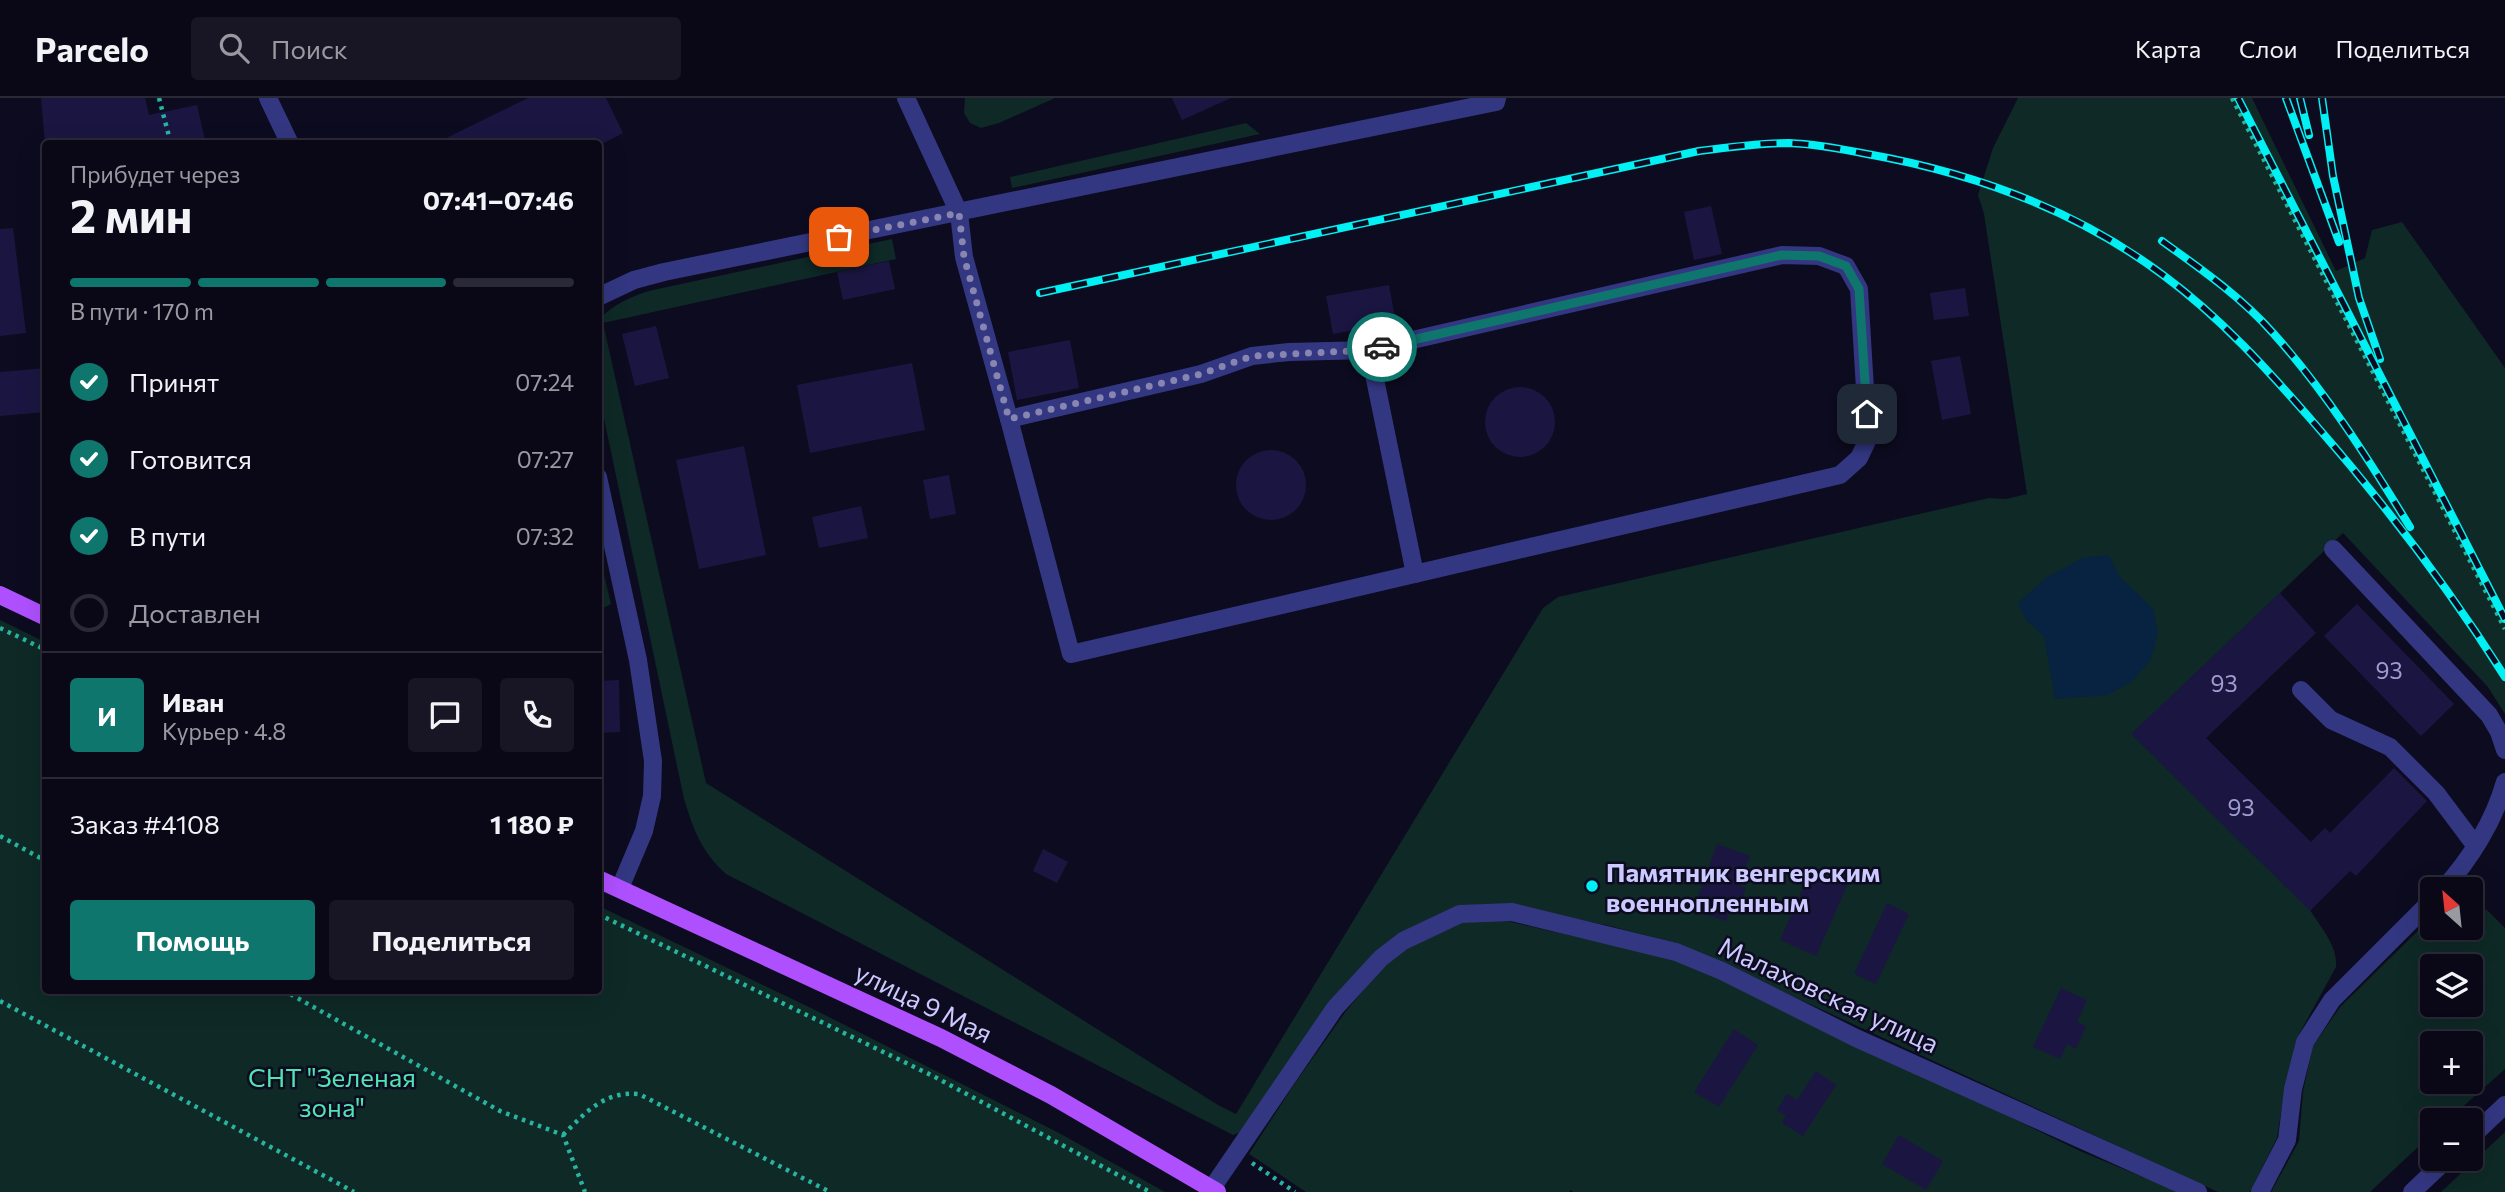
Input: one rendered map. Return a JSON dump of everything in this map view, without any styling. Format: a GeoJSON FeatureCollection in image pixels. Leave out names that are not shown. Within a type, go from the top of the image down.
{"type":"FeatureCollection","features":[{"type":"Feature","properties":{"kind":"main road"},"geometry":{"type":"LineString","coordinates":[[0,595],[42,615]]}},
{"type":"Feature","properties":{"kind":"main road","name":"улица 9 Мая"},"geometry":{"type":"LineString","coordinates":[[602,881],[941,1038],[1051,1095],[1215,1190]]}},
{"type":"Feature","properties":{"kind":"street"},"geometry":{"type":"LineString","coordinates":[[268,98],[288,140]]}},
{"type":"Feature","properties":{"kind":"street"},"geometry":{"type":"LineString","coordinates":[[906,98],[959,213],[964,257],[1071,654],[1840,475],[1859,458],[1868,439],[1859,289],[1846,266],[1819,256],[1782,255],[1369,350],[1252,356],[1201,374],[1009,419]]}},
{"type":"Feature","properties":{"kind":"street"},"geometry":{"type":"LineString","coordinates":[[602,295],[634,280],[664,272],[1496,102],[1497,98]]}},
{"type":"Feature","properties":{"kind":"street"},"geometry":{"type":"LineString","coordinates":[[1369,350],[1415,574]]}},
{"type":"Feature","properties":{"kind":"street"},"geometry":{"type":"LineString","coordinates":[[602,495],[638,660],[653,761],[652,796],[644,831],[620,888]]}},
{"type":"Feature","properties":{"kind":"street"},"geometry":{"type":"LineString","coordinates":[[2333,549],[2489,715],[2505,750]]}},
{"type":"Feature","properties":{"kind":"street"},"geometry":{"type":"LineString","coordinates":[[2301,690],[2331,720],[2390,747],[2436,793],[2475,845]]}},
{"type":"Feature","properties":{"kind":"street"},"geometry":{"type":"LineString","coordinates":[[2454,877],[2465,866],[2500,802],[2505,782]]}},
{"type":"Feature","properties":{"kind":"street","name":"Малаховская улица"},"geometry":{"type":"LineString","coordinates":[[1215,1190],[1335,1008],[1381,957],[1403,941],[1460,914],[1513,912],[1676,952],[1722,971],[1856,1038],[2199,1192]]}},
{"type":"Feature","properties":{"kind":"street"},"geometry":{"type":"LineString","coordinates":[[2259,1192],[2287,1140],[2293,1089],[2305,1042],[2332,1000],[2420,912]]}},
{"type":"Feature","properties":{"kind":"street"},"geometry":{"type":"LineString","coordinates":[[2483,1126],[2505,1105]]}},
{"type":"Feature","properties":{"kind":"street"},"geometry":{"type":"LineString","coordinates":[[2412,1192],[2434,1171]]}},
{"type":"Feature","properties":{"kind":"path"},"geometry":{"type":"LineString","coordinates":[[159,98],[170,140]]}},
{"type":"Feature","properties":{"kind":"path"},"geometry":{"type":"LineString","coordinates":[[2232,98],[2505,628]]}},
{"type":"Feature","properties":{"kind":"path"},"geometry":{"type":"LineString","coordinates":[[2497,612],[2505,611]]}},
{"type":"Feature","properties":{"kind":"path"},"geometry":{"type":"LineString","coordinates":[[0,628],[42,648]]}},
{"type":"Feature","properties":{"kind":"path"},"geometry":{"type":"LineString","coordinates":[[0,836],[42,859]]}},
{"type":"Feature","properties":{"kind":"path"},"geometry":{"type":"LineString","coordinates":[[602,916],[933,1076],[1150,1192]]}},
{"type":"Feature","properties":{"kind":"path"},"geometry":{"type":"LineString","coordinates":[[290,994],[500,1111],[563,1135],[585,1192]]}},
{"type":"Feature","properties":{"kind":"path"},"geometry":{"type":"LineString","coordinates":[[0,1001],[354,1192]]}},
{"type":"Feature","properties":{"kind":"path"},"geometry":{"type":"LineString","coordinates":[[563,1135],[586,1111],[606,1098],[623,1092],[639,1094],[830,1192]]}},
{"type":"Feature","properties":{"kind":"path"},"geometry":{"type":"LineString","coordinates":[[1237,1153],[1295,1192]]}},
{"type":"Feature","properties":{"kind":"green space"},"geometry":{"type":"Polygon","coordinates":[[[965,98],[1055,98],[999,123],[981,128],[970,123],[964,113],[965,98]]]}},
{"type":"Feature","properties":{"kind":"green space"},"geometry":{"type":"Polygon","coordinates":[[[2018,98],[2252,98],[2336,271],[2365,258],[2372,230],[2402,222],[2505,368],[2505,714],[2488,687],[2343,533],[2132,734],[2310,910],[2328,937],[2336,959],[2336,967],[2297,1038],[2285,1087],[2277,1138],[2250,1192],[2218,1192],[1679,944],[1515,906],[1487,904],[1458,908],[1399,936],[1241,1132],[1233,1135],[726,874],[699,840],[684,799],[602,409],[602,316],[623,301],[653,290],[892,239],[896,259],[603,323],[706,783],[1236,1114],[1543,608],[1558,597],[1989,498],[2006,499],[2027,494],[1984,214],[1978,195],[1993,148],[2018,98]]]}},
{"type":"Feature","properties":{"kind":"green space"},"geometry":{"type":"Polygon","coordinates":[[[1246,123],[1260,134],[1012,188],[1010,177],[1246,123]]]}},
{"type":"Feature","properties":{"kind":"green space"},"geometry":{"type":"Polygon","coordinates":[[[602,567],[611,604],[602,608],[602,567]]]}},
{"type":"Feature","properties":{"kind":"green space","name":"СНТ \"Зеленая зона\""},"geometry":{"type":"Polygon","coordinates":[[[0,620],[42,641],[42,994],[602,994],[602,907],[813,1009],[1059,1133],[1165,1192],[0,1192],[0,620]]]}},
{"type":"Feature","properties":{"kind":"green space"},"geometry":{"type":"Polygon","coordinates":[[[2483,909],[2505,928],[2505,1069],[2483,1089],[2483,1031],[2420,1031],[2420,1094],[2477,1094],[2461,1108],[2420,1108],[2420,1145],[2370,1192],[2271,1192],[2299,1141],[2303,1091],[2313,1046],[2340,1007],[2420,929],[2420,940],[2483,940],[2483,909]]]}},
{"type":"Feature","properties":{"kind":"green space"},"geometry":{"type":"Polygon","coordinates":[[[1488,919],[1670,958],[1719,976],[2080,1151],[2179,1192],[1306,1192],[1249,1154],[1346,1011],[1386,963],[1408,947],[1462,920],[1488,919]]]}},
{"type":"Feature","properties":{"kind":"green space"},"geometry":{"type":"Polygon","coordinates":[[[2505,1132],[2505,1192],[2441,1192],[2463,1171],[2483,1171],[2483,1153],[2505,1132]]]}},
{"type":"Feature","properties":{"kind":"water"},"geometry":{"type":"Polygon","coordinates":[[[2109,555],[2119,576],[2153,609],[2158,633],[2150,661],[2130,683],[2107,695],[2055,699],[2044,636],[2026,620],[2018,603],[2046,578],[2083,558],[2109,555]]]}},
{"type":"Feature","properties":{"kind":"building"},"geometry":{"type":"Polygon","coordinates":[[[41,98],[145,98],[149,115],[197,105],[205,140],[45,140],[41,98]]]}},
{"type":"Feature","properties":{"kind":"building"},"geometry":{"type":"Polygon","coordinates":[[[528,98],[606,98],[623,133],[602,144],[602,140],[442,140],[528,98]]]}},
{"type":"Feature","properties":{"kind":"building"},"geometry":{"type":"Polygon","coordinates":[[[1172,98],[1231,98],[1182,120],[1172,98]]]}},
{"type":"Feature","properties":{"kind":"building"},"geometry":{"type":"Polygon","coordinates":[[[1711,206],[1722,254],[1694,260],[1684,212],[1711,206]]]}},
{"type":"Feature","properties":{"kind":"building"},"geometry":{"type":"Polygon","coordinates":[[[13,228],[26,333],[0,336],[0,229],[13,228]]]}},
{"type":"Feature","properties":{"kind":"building"},"geometry":{"type":"Polygon","coordinates":[[[889,261],[895,289],[843,300],[837,272],[889,261]]]}},
{"type":"Feature","properties":{"kind":"building"},"geometry":{"type":"Polygon","coordinates":[[[1389,285],[1396,323],[1333,334],[1326,296],[1389,285]]]}},
{"type":"Feature","properties":{"kind":"building"},"geometry":{"type":"Polygon","coordinates":[[[1965,288],[1969,316],[1934,320],[1930,293],[1965,288]]]}},
{"type":"Feature","properties":{"kind":"building"},"geometry":{"type":"Polygon","coordinates":[[[656,326],[669,378],[635,386],[622,334],[656,326]]]}},
{"type":"Feature","properties":{"kind":"building"},"geometry":{"type":"Polygon","coordinates":[[[1070,340],[1079,388],[1017,400],[1008,352],[1070,340]]]}},
{"type":"Feature","properties":{"kind":"building"},"geometry":{"type":"Polygon","coordinates":[[[1960,356],[1971,414],[1942,420],[1931,361],[1960,356]]]}},
{"type":"Feature","properties":{"kind":"building"},"geometry":{"type":"Polygon","coordinates":[[[912,363],[925,430],[810,453],[797,385],[912,363]]]}},
{"type":"Feature","properties":{"kind":"building"},"geometry":{"type":"Polygon","coordinates":[[[42,368],[42,412],[0,416],[0,372],[42,368]]]}},
{"type":"Feature","properties":{"kind":"building"},"geometry":{"type":"Polygon","coordinates":[[[1527,387],[1540,393],[1549,402],[1553,408],[1553,436],[1545,447],[1534,455],[1513,457],[1495,447],[1487,436],[1485,415],[1495,397],[1506,389],[1527,387]]]}},
{"type":"Feature","properties":{"kind":"building"},"geometry":{"type":"Polygon","coordinates":[[[744,446],[766,555],[699,569],[676,460],[744,446]]]}},
{"type":"Feature","properties":{"kind":"building"},"geometry":{"type":"Polygon","coordinates":[[[1278,450],[1291,456],[1300,465],[1304,471],[1304,499],[1296,510],[1285,518],[1264,520],[1246,510],[1238,499],[1236,478],[1246,460],[1257,452],[1278,450]]]}},
{"type":"Feature","properties":{"kind":"building"},"geometry":{"type":"Polygon","coordinates":[[[949,475],[956,514],[930,519],[923,480],[949,475]]]}},
{"type":"Feature","properties":{"kind":"building"},"geometry":{"type":"Polygon","coordinates":[[[861,506],[868,538],[819,548],[812,517],[861,506]]]}},
{"type":"Feature","properties":{"kind":"building"},"geometry":{"type":"Polygon","coordinates":[[[2280,593],[2316,633],[2206,738],[2311,842],[2325,828],[2330,833],[2394,768],[2427,801],[2356,876],[2350,871],[2310,911],[2131,734],[2280,593]]]}},
{"type":"Feature","properties":{"kind":"building"},"geometry":{"type":"Polygon","coordinates":[[[2357,604],[2454,704],[2421,736],[2324,636],[2357,604]]]}},
{"type":"Feature","properties":{"kind":"building"},"geometry":{"type":"Polygon","coordinates":[[[619,680],[620,732],[602,733],[602,681],[619,680]]]}},
{"type":"Feature","properties":{"kind":"building"},"geometry":{"type":"Polygon","coordinates":[[[1717,844],[1750,856],[1739,885],[1746,888],[1739,907],[1732,905],[1726,921],[1693,910],[1717,844]]]}},
{"type":"Feature","properties":{"kind":"building"},"geometry":{"type":"Polygon","coordinates":[[[1043,849],[1068,862],[1057,883],[1033,871],[1043,849]]]}},
{"type":"Feature","properties":{"kind":"building"},"geometry":{"type":"Polygon","coordinates":[[[1811,870],[1847,886],[1816,956],[1780,940],[1811,870]]]}},
{"type":"Feature","properties":{"kind":"building"},"geometry":{"type":"Polygon","coordinates":[[[1887,903],[1909,914],[1876,984],[1854,974],[1887,903]]]}},
{"type":"Feature","properties":{"kind":"building"},"geometry":{"type":"Polygon","coordinates":[[[2061,988],[2087,1000],[2077,1022],[2086,1026],[2076,1049],[2067,1044],[2060,1059],[2033,1047],[2061,988]]]}},
{"type":"Feature","properties":{"kind":"building"},"geometry":{"type":"Polygon","coordinates":[[[1734,1029],[1758,1045],[1719,1107],[1694,1092],[1734,1029]]]}},
{"type":"Feature","properties":{"kind":"building"},"geometry":{"type":"Polygon","coordinates":[[[1816,1071],[1836,1085],[1803,1136],[1782,1123],[1786,1116],[1777,1110],[1787,1094],[1797,1100],[1816,1071]]]}},
{"type":"Feature","properties":{"kind":"building"},"geometry":{"type":"Polygon","coordinates":[[[1899,1135],[1943,1161],[1926,1190],[1882,1164],[1899,1135]]]}},
{"type":"Feature","properties":{"kind":"railway"},"geometry":{"type":"LineString","coordinates":[[2238,98],[2505,619]]}},
{"type":"Feature","properties":{"kind":"railway"},"geometry":{"type":"LineString","coordinates":[[2286,98],[2339,242]]}},
{"type":"Feature","properties":{"kind":"railway"},"geometry":{"type":"LineString","coordinates":[[2300,98],[2309,135]]}},
{"type":"Feature","properties":{"kind":"railway"},"geometry":{"type":"LineString","coordinates":[[2322,98],[2333,176],[2359,298],[2380,359]]}},
{"type":"Feature","properties":{"kind":"railway"},"geometry":{"type":"LineString","coordinates":[[1040,293],[1699,151],[1755,144],[1799,144],[1858,152],[1946,172],[2022,197],[2095,231],[2163,275],[2204,308],[2279,383],[2365,484],[2438,578],[2505,677]]}},
{"type":"Feature","properties":{"kind":"railway"},"geometry":{"type":"LineString","coordinates":[[2162,241],[2234,295],[2273,333],[2329,403],[2410,527]]}},
{"type":"Feature","properties":{"kind":"way so far"},"geometry":{"type":"LineString","coordinates":[[839,237],[959,213],[964,257],[1009,419],[1201,374],[1252,356],[1382,347]]}},
{"type":"Feature","properties":{"kind":"place","name":"Памятник венгерским военнопленным"},"geometry":{"type":"Point","coordinates":[1592,886]}},
{"type":"Feature","properties":{"kind":"route"},"geometry":{"type":"LineString","coordinates":[[1382,347],[1782,255],[1819,256],[1846,266],[1859,289],[1867,414]]}}]}
